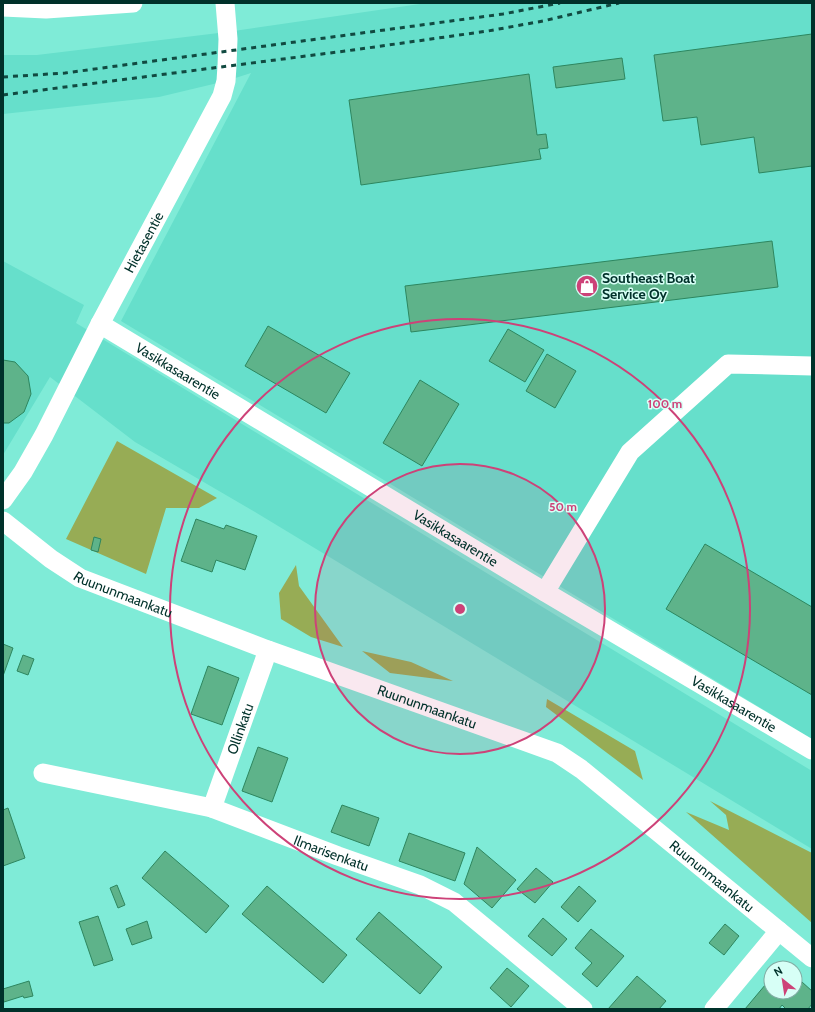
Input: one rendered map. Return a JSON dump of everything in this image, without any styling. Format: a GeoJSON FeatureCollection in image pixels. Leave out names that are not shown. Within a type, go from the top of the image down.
{"type":"FeatureCollection","features":[{"type":"Feature","properties":{"kind":"street"},"geometry":{"type":"LineString","coordinates":[[3,7],[133,3]]}},
{"type":"Feature","properties":{"kind":"street","name":"Hietasentie"},"geometry":{"type":"LineString","coordinates":[[3,500],[23,472],[222,96],[226,81],[228,39],[225,3]]}},
{"type":"Feature","properties":{"kind":"street","name":"Vasikkasaarentie"},"geometry":{"type":"LineString","coordinates":[[100,324],[545,592],[812,750]]}},
{"type":"Feature","properties":{"kind":"street"},"geometry":{"type":"LineString","coordinates":[[545,592],[630,452],[728,364],[812,366]]}},
{"type":"Feature","properties":{"kind":"street","name":"Ruununmaankatu"},"geometry":{"type":"LineString","coordinates":[[3,521],[51,559],[80,578],[268,650],[557,753],[581,769],[812,958]]}},
{"type":"Feature","properties":{"kind":"street","name":"Ollinkatu"},"geometry":{"type":"LineString","coordinates":[[212,808],[268,650]]}},
{"type":"Feature","properties":{"kind":"street","name":"Ilmarisenkatu"},"geometry":{"type":"LineString","coordinates":[[43,773],[212,808],[338,856],[420,885],[454,902],[583,1009]]}},
{"type":"Feature","properties":{"kind":"street"},"geometry":{"type":"LineString","coordinates":[[714,1009],[779,931]]}},
{"type":"Feature","properties":{"kind":"shaded area"},"geometry":{"type":"Polygon","coordinates":[[[427,3],[812,3],[812,739],[121,321],[251,73],[226,81],[159,97],[3,114],[3,55],[37,55],[227,32],[427,3]]]}},
{"type":"Feature","properties":{"kind":"shaded area"},"geometry":{"type":"Polygon","coordinates":[[[3,261],[84,305],[76,323],[812,771],[812,849],[255,512],[135,442],[50,377],[3,455],[3,261]]]}},
{"type":"Feature","properties":{"kind":"green space"},"geometry":{"type":"Polygon","coordinates":[[[117,441],[217,498],[199,508],[166,508],[146,574],[66,539],[117,441]]]}},
{"type":"Feature","properties":{"kind":"green space"},"geometry":{"type":"Polygon","coordinates":[[[296,565],[299,586],[343,647],[311,637],[281,619],[279,593],[296,565]]]}},
{"type":"Feature","properties":{"kind":"green space"},"geometry":{"type":"Polygon","coordinates":[[[362,651],[411,662],[453,681],[390,673],[362,651]]]}},
{"type":"Feature","properties":{"kind":"green space"},"geometry":{"type":"Polygon","coordinates":[[[547,699],[635,751],[643,780],[546,707],[547,699]]]}},
{"type":"Feature","properties":{"kind":"green space"},"geometry":{"type":"Polygon","coordinates":[[[710,801],[812,853],[812,923],[686,812],[729,830],[726,815],[710,801]]]}},
{"type":"Feature","properties":{"kind":"building"},"geometry":{"type":"Polygon","coordinates":[[[812,34],[812,166],[759,173],[754,137],[701,145],[697,117],[663,121],[654,55],[812,34]]]}},
{"type":"Feature","properties":{"kind":"building"},"geometry":{"type":"Polygon","coordinates":[[[622,58],[625,79],[556,88],[553,67],[622,58]]]}},
{"type":"Feature","properties":{"kind":"building"},"geometry":{"type":"Polygon","coordinates":[[[529,74],[537,135],[546,134],[548,148],[539,149],[541,159],[361,185],[349,100],[529,74]]]}},
{"type":"Feature","properties":{"kind":"building"},"geometry":{"type":"Polygon","coordinates":[[[772,241],[778,287],[411,332],[405,286],[772,241]]]}},
{"type":"Feature","properties":{"kind":"building"},"geometry":{"type":"Polygon","coordinates":[[[268,326],[350,373],[326,413],[245,366],[268,326]]]}},
{"type":"Feature","properties":{"kind":"building"},"geometry":{"type":"Polygon","coordinates":[[[508,329],[544,350],[525,382],[489,361],[508,329]]]}},
{"type":"Feature","properties":{"kind":"building"},"geometry":{"type":"Polygon","coordinates":[[[547,354],[576,371],[555,408],[526,391],[547,354]]]}},
{"type":"Feature","properties":{"kind":"building"},"geometry":{"type":"Polygon","coordinates":[[[3,360],[15,362],[28,376],[31,394],[24,412],[9,423],[3,423],[3,360]]]}},
{"type":"Feature","properties":{"kind":"building"},"geometry":{"type":"Polygon","coordinates":[[[420,380],[459,404],[422,466],[383,443],[420,380]]]}},
{"type":"Feature","properties":{"kind":"building"},"geometry":{"type":"Polygon","coordinates":[[[196,519],[224,529],[226,525],[257,536],[245,570],[216,560],[212,572],[181,561],[196,519]]]}},
{"type":"Feature","properties":{"kind":"building"},"geometry":{"type":"Polygon","coordinates":[[[94,537],[101,539],[98,552],[91,550],[94,537]]]}},
{"type":"Feature","properties":{"kind":"building"},"geometry":{"type":"Polygon","coordinates":[[[705,544],[812,607],[812,695],[666,609],[705,544]]]}},
{"type":"Feature","properties":{"kind":"building"},"geometry":{"type":"Polygon","coordinates":[[[3,644],[13,648],[3,676],[3,644]]]}},
{"type":"Feature","properties":{"kind":"building"},"geometry":{"type":"Polygon","coordinates":[[[23,655],[34,659],[28,675],[17,671],[23,655]]]}},
{"type":"Feature","properties":{"kind":"building"},"geometry":{"type":"Polygon","coordinates":[[[208,666],[239,678],[222,725],[191,714],[208,666]]]}},
{"type":"Feature","properties":{"kind":"building"},"geometry":{"type":"Polygon","coordinates":[[[258,747],[288,758],[272,802],[242,791],[258,747]]]}},
{"type":"Feature","properties":{"kind":"building"},"geometry":{"type":"Polygon","coordinates":[[[342,805],[379,818],[369,846],[331,832],[342,805]]]}},
{"type":"Feature","properties":{"kind":"building"},"geometry":{"type":"Polygon","coordinates":[[[8,808],[25,858],[3,866],[3,810],[8,808]]]}},
{"type":"Feature","properties":{"kind":"building"},"geometry":{"type":"Polygon","coordinates":[[[409,833],[465,853],[455,881],[399,861],[409,833]]]}},
{"type":"Feature","properties":{"kind":"building"},"geometry":{"type":"Polygon","coordinates":[[[477,847],[516,880],[492,908],[464,884],[477,847]]]}},
{"type":"Feature","properties":{"kind":"building"},"geometry":{"type":"Polygon","coordinates":[[[165,851],[229,906],[206,933],[142,878],[165,851]]]}},
{"type":"Feature","properties":{"kind":"building"},"geometry":{"type":"Polygon","coordinates":[[[536,868],[553,882],[535,903],[517,889],[536,868]]]}},
{"type":"Feature","properties":{"kind":"building"},"geometry":{"type":"Polygon","coordinates":[[[117,885],[125,905],[118,908],[110,888],[117,885]]]}},
{"type":"Feature","properties":{"kind":"building"},"geometry":{"type":"Polygon","coordinates":[[[267,886],[347,955],[323,983],[242,914],[267,886]]]}},
{"type":"Feature","properties":{"kind":"building"},"geometry":{"type":"Polygon","coordinates":[[[579,886],[596,901],[578,922],[561,907],[579,886]]]}},
{"type":"Feature","properties":{"kind":"building"},"geometry":{"type":"Polygon","coordinates":[[[379,912],[442,967],[420,994],[356,939],[379,912]]]}},
{"type":"Feature","properties":{"kind":"building"},"geometry":{"type":"Polygon","coordinates":[[[98,916],[113,960],[94,966],[79,922],[98,916]]]}},
{"type":"Feature","properties":{"kind":"building"},"geometry":{"type":"Polygon","coordinates":[[[543,918],[567,939],[552,956],[528,936],[543,918]]]}},
{"type":"Feature","properties":{"kind":"building"},"geometry":{"type":"Polygon","coordinates":[[[147,921],[152,938],[132,945],[126,929],[147,921]]]}},
{"type":"Feature","properties":{"kind":"building"},"geometry":{"type":"Polygon","coordinates":[[[725,924],[739,936],[724,955],[709,943],[725,924]]]}},
{"type":"Feature","properties":{"kind":"building"},"geometry":{"type":"Polygon","coordinates":[[[591,929],[624,956],[597,987],[582,974],[592,963],[575,948],[591,929]]]}},
{"type":"Feature","properties":{"kind":"building"},"geometry":{"type":"Polygon","coordinates":[[[507,968],[529,986],[511,1007],[490,988],[507,968]]]}},
{"type":"Feature","properties":{"kind":"building"},"geometry":{"type":"Polygon","coordinates":[[[637,976],[666,1001],[659,1009],[608,1009],[637,976]]]}},
{"type":"Feature","properties":{"kind":"building"},"geometry":{"type":"Polygon","coordinates":[[[29,981],[33,996],[24,998],[23,996],[4,1002],[3,989],[29,981]]]}},
{"type":"Feature","properties":{"kind":"building"},"geometry":{"type":"Polygon","coordinates":[[[803,983],[812,991],[812,1004],[808,1009],[786,1009],[782,1005],[779,1009],[745,1009],[763,988],[763,1000],[803,1000],[803,983]]]}},
{"type":"Feature","properties":{"kind":"railway"},"geometry":{"type":"LineString","coordinates":[[3,77],[65,73],[503,14],[560,3]]}},
{"type":"Feature","properties":{"kind":"railway"},"geometry":{"type":"LineString","coordinates":[[3,95],[488,31],[543,21],[619,3]]}},
{"type":"Feature","properties":{"kind":"place","name":"Southeast Boat Service Oy"},"geometry":{"type":"Point","coordinates":[587,286]}}]}
